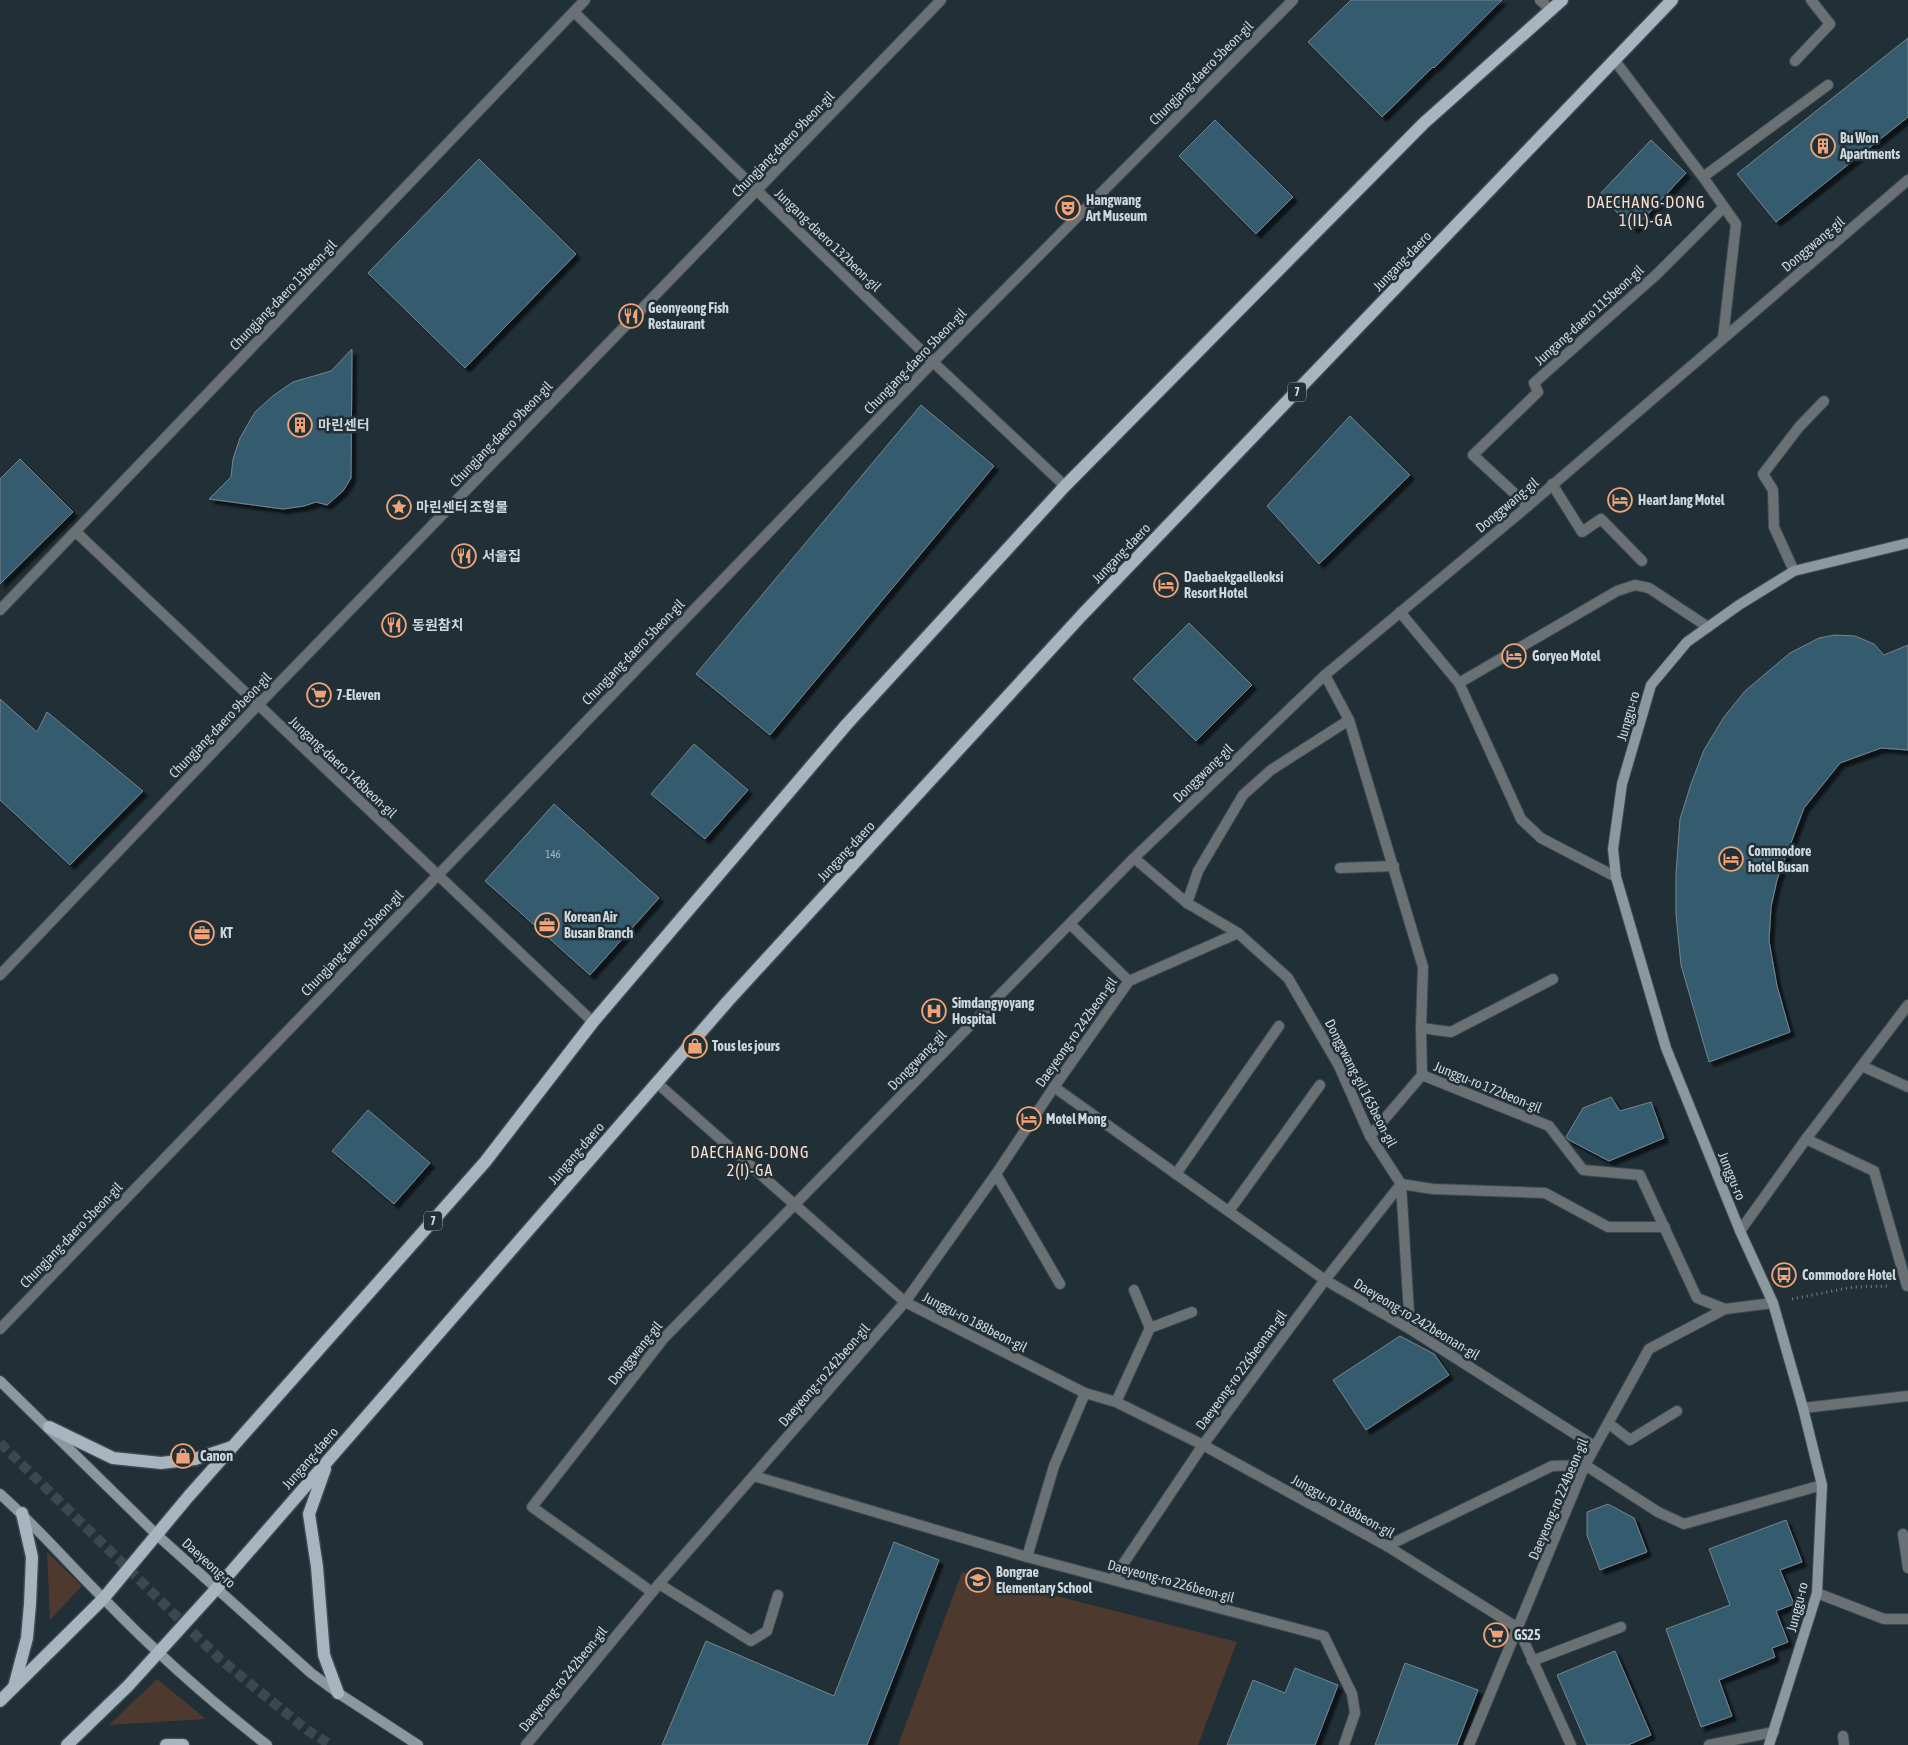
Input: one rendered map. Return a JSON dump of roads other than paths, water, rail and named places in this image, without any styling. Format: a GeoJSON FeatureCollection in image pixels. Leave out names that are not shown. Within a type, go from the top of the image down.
{"type":"FeatureCollection","features":[{"type":"Feature","properties":{"kind":"main road","name":"7"},"geometry":{"type":"LineString","coordinates":[[0,1702],[103,1599],[232,1447],[485,1162],[593,1022],[847,724],[1064,486],[1424,123],[1562,0]]}},
{"type":"Feature","properties":{"kind":"main road","name":"Jungang-daero"},"geometry":{"type":"LineString","coordinates":[[67,1745],[128,1686],[217,1588],[728,1001],[1082,615],[1672,0]]}},
{"type":"Feature","properties":{"kind":"main road","name":"Junggu-ro"},"geometry":{"type":"LineString","coordinates":[[1769,1745],[1817,1594],[1822,1485],[1803,1408],[1772,1303],[1740,1231],[1666,1048],[1616,877],[1613,849],[1622,784],[1651,685],[1687,642],[1739,605],[1794,571],[1908,543]]}},
{"type":"Feature","properties":{"kind":"main road","name":"Daeyeong-ro"},"geometry":{"type":"LineString","coordinates":[[0,1381],[157,1535],[311,1673],[338,1693],[418,1745]]}},
{"type":"Feature","properties":{"kind":"main road"},"geometry":{"type":"LineString","coordinates":[[49,1427],[113,1458],[160,1463],[195,1459],[232,1447]]}},
{"type":"Feature","properties":{"kind":"main road"},"geometry":{"type":"LineString","coordinates":[[327,1462],[309,1514],[317,1567],[324,1655],[338,1693]]}},
{"type":"Feature","properties":{"kind":"main road"},"geometry":{"type":"LineString","coordinates":[[0,1494],[22,1513],[103,1599],[159,1652],[227,1714],[267,1745]]}},
{"type":"Feature","properties":{"kind":"main road"},"geometry":{"type":"LineString","coordinates":[[13,1688],[27,1638],[30,1604],[32,1557],[22,1513]]}},
{"type":"Feature","properties":{"kind":"main road"},"geometry":{"type":"LineString","coordinates":[[166,1745],[183,1745]]}},
{"type":"Feature","properties":{"kind":"street","name":"Chungjang-daero 13beon-gil"},"geometry":{"type":"LineString","coordinates":[[0,610],[585,0]]}},
{"type":"Feature","properties":{"kind":"street","name":"Chungjang-daero 9beon-gil"},"geometry":{"type":"LineString","coordinates":[[0,975],[258,705],[941,0]]}},
{"type":"Feature","properties":{"kind":"street","name":"Chungjang-daero 5beon-gil"},"geometry":{"type":"LineString","coordinates":[[0,1329],[933,362],[1293,0]]}},
{"type":"Feature","properties":{"kind":"street"},"geometry":{"type":"LineString","coordinates":[[1540,0],[1551,10]]}},
{"type":"Feature","properties":{"kind":"street"},"geometry":{"type":"LineString","coordinates":[[1794,61],[1830,24],[1812,0]]}},
{"type":"Feature","properties":{"kind":"street","name":"Jungang-daero 132beon-gil"},"geometry":{"type":"LineString","coordinates":[[574,12],[933,362],[1064,486]]}},
{"type":"Feature","properties":{"kind":"street"},"geometry":{"type":"LineString","coordinates":[[1615,61],[1703,176],[1736,224],[1723,338]]}},
{"type":"Feature","properties":{"kind":"street"},"geometry":{"type":"LineString","coordinates":[[1703,176],[1828,85]]}},
{"type":"Feature","properties":{"kind":"street","name":"Donggwang-gil"},"geometry":{"type":"LineString","coordinates":[[656,1588],[532,1506],[664,1338],[1134,858],[1325,675],[1528,506],[1908,180]]}},
{"type":"Feature","properties":{"kind":"street","name":"Jungang-daero 115beon-gil"},"geometry":{"type":"LineString","coordinates":[[1528,506],[1473,455],[1538,392],[1534,383],[1656,275],[1724,207]]}},
{"type":"Feature","properties":{"kind":"street"},"geometry":{"type":"LineString","coordinates":[[1794,571],[1774,527],[1774,490],[1763,474],[1799,427],[1824,401]]}},
{"type":"Feature","properties":{"kind":"street","name":"Donggwang-gil"},"geometry":{"type":"LineString","coordinates":[[1552,484],[1582,532],[1601,519],[1642,560]]}},
{"type":"Feature","properties":{"kind":"street","name":"Jungang-daero 148beon-gil"},"geometry":{"type":"LineString","coordinates":[[76,532],[593,1022]]}},
{"type":"Feature","properties":{"kind":"street"},"geometry":{"type":"LineString","coordinates":[[1460,683],[1617,591],[1635,585],[1649,588],[1708,627]]}},
{"type":"Feature","properties":{"kind":"street"},"geometry":{"type":"LineString","coordinates":[[1400,612],[1460,683],[1521,819],[1541,838],[1616,877]]}},
{"type":"Feature","properties":{"kind":"street","name":"Junggu-ro 172beon-gil"},"geometry":{"type":"LineString","coordinates":[[1325,675],[1349,720],[1423,967],[1422,1075],[1549,1126],[1583,1170],[1640,1174],[1697,1298],[1725,1309],[1772,1303]]}},
{"type":"Feature","properties":{"kind":"street"},"geometry":{"type":"LineString","coordinates":[[1187,903],[1198,871],[1243,795],[1271,770],[1349,720]]}},
{"type":"Feature","properties":{"kind":"street","name":"Donggwang-gil 165beon-gil"},"geometry":{"type":"LineString","coordinates":[[1134,858],[1187,903],[1238,933],[1288,978],[1339,1066],[1370,1136],[1400,1184]]}},
{"type":"Feature","properties":{"kind":"street"},"geometry":{"type":"LineString","coordinates":[[1340,868],[1394,866]]}},
{"type":"Feature","properties":{"kind":"street"},"geometry":{"type":"LineString","coordinates":[[1070,924],[1129,981]]}},
{"type":"Feature","properties":{"kind":"street","name":"Daeyeong-ro 242beon-gil"},"geometry":{"type":"LineString","coordinates":[[526,1745],[656,1588],[905,1302],[1129,981],[1238,933]]}},
{"type":"Feature","properties":{"kind":"street"},"geometry":{"type":"LineString","coordinates":[[1421,1028],[1451,1032],[1553,979]]}},
{"type":"Feature","properties":{"kind":"street"},"geometry":{"type":"LineString","coordinates":[[1740,1231],[1806,1139],[1908,1005]]}},
{"type":"Feature","properties":{"kind":"street"},"geometry":{"type":"LineString","coordinates":[[1176,1174],[1279,1026]]}},
{"type":"Feature","properties":{"kind":"street"},"geometry":{"type":"LineString","coordinates":[[1862,1066],[1908,1087]]}},
{"type":"Feature","properties":{"kind":"street"},"geometry":{"type":"LineString","coordinates":[[1370,1136],[1422,1075]]}},
{"type":"Feature","properties":{"kind":"street","name":"Junggu-ro 188beon-gil"},"geometry":{"type":"LineString","coordinates":[[657,1083],[794,1206],[905,1302],[1085,1392],[1116,1402],[1203,1445],[1387,1546],[1518,1628]]}},
{"type":"Feature","properties":{"kind":"street"},"geometry":{"type":"LineString","coordinates":[[1229,1211],[1320,1085]]}},
{"type":"Feature","properties":{"kind":"street","name":"Daeyeong-ro 242beonan-gil"},"geometry":{"type":"LineString","coordinates":[[1054,1087],[1325,1280],[1410,1329],[1594,1446]]}},
{"type":"Feature","properties":{"kind":"street"},"geometry":{"type":"LineString","coordinates":[[1806,1139],[1874,1171],[1907,1286]]}},
{"type":"Feature","properties":{"kind":"street"},"geometry":{"type":"LineString","coordinates":[[996,1174],[1060,1284]]}},
{"type":"Feature","properties":{"kind":"street"},"geometry":{"type":"LineString","coordinates":[[1410,1329],[1400,1184],[1433,1189],[1545,1193],[1608,1227],[1665,1227]]}},
{"type":"Feature","properties":{"kind":"street","name":"Daeyeong-ro 226beonan-gil"},"geometry":{"type":"LineString","coordinates":[[1113,1579],[1203,1445],[1325,1280],[1400,1184]]}},
{"type":"Feature","properties":{"kind":"street"},"geometry":{"type":"LineString","coordinates":[[1134,1290],[1150,1328]]}},
{"type":"Feature","properties":{"kind":"street","name":"Daeyeong-ro 224beon-gil"},"geometry":{"type":"LineString","coordinates":[[1469,1745],[1585,1465],[1649,1349],[1725,1309]]}},
{"type":"Feature","properties":{"kind":"street"},"geometry":{"type":"LineString","coordinates":[[1116,1402],[1150,1328],[1192,1312]]}},
{"type":"Feature","properties":{"kind":"street"},"geometry":{"type":"LineString","coordinates":[[1027,1557],[1054,1466],[1085,1392]]}},
{"type":"Feature","properties":{"kind":"street"},"geometry":{"type":"LineString","coordinates":[[1803,1408],[1908,1396]]}},
{"type":"Feature","properties":{"kind":"street"},"geometry":{"type":"LineString","coordinates":[[1608,1423],[1630,1440],[1677,1411]]}},
{"type":"Feature","properties":{"kind":"street"},"geometry":{"type":"LineString","coordinates":[[1387,1546],[1552,1466],[1585,1465],[1658,1512],[1684,1524],[1822,1485]]}},
{"type":"Feature","properties":{"kind":"street","name":"Daeyeong-ro 226beon-gil"},"geometry":{"type":"LineString","coordinates":[[754,1476],[1027,1557],[1324,1636],[1352,1694],[1355,1713],[1344,1745]]}},
{"type":"Feature","properties":{"kind":"street"},"geometry":{"type":"LineString","coordinates":[[1903,1534],[1908,1568]]}},
{"type":"Feature","properties":{"kind":"street"},"geometry":{"type":"LineString","coordinates":[[656,1588],[750,1641],[767,1631],[778,1595]]}},
{"type":"Feature","properties":{"kind":"street"},"geometry":{"type":"LineString","coordinates":[[1817,1594],[1884,1619],[1908,1619]]}},
{"type":"Feature","properties":{"kind":"street"},"geometry":{"type":"LineString","coordinates":[[1532,1661],[1621,1627]]}},
{"type":"Feature","properties":{"kind":"street"},"geometry":{"type":"LineString","coordinates":[[1518,1628],[1571,1745]]}},
{"type":"Feature","properties":{"kind":"street"},"geometry":{"type":"LineString","coordinates":[[1709,1745],[1774,1732]]}},
{"type":"Feature","properties":{"kind":"tunnel"},"geometry":{"type":"LineString","coordinates":[[0,1443],[220,1659],[307,1730],[331,1745]]}},
{"type":"Feature","properties":{"kind":"place","name":"Bu Won Apartments"},"geometry":{"type":"Point","coordinates":[1823,146]}},
{"type":"Feature","properties":{"kind":"place","name":"Hangwang Art Museum"},"geometry":{"type":"Point","coordinates":[1068,208]}},
{"type":"Feature","properties":{"kind":"place","name":"Geonyeong Fish Restaurant"},"geometry":{"type":"Point","coordinates":[631,316]}},
{"type":"Feature","properties":{"kind":"place","name":"마린센터"},"geometry":{"type":"Point","coordinates":[300,425]}},
{"type":"Feature","properties":{"kind":"place","name":"Heart Jang Motel"},"geometry":{"type":"Point","coordinates":[1620,500]}},
{"type":"Feature","properties":{"kind":"place","name":"마린센터 조형물"},"geometry":{"type":"Point","coordinates":[399,507]}},
{"type":"Feature","properties":{"kind":"place","name":"서울집"},"geometry":{"type":"Point","coordinates":[464,556]}},
{"type":"Feature","properties":{"kind":"place","name":"Daebaekgaelleoksi Resort Hotel"},"geometry":{"type":"Point","coordinates":[1166,585]}},
{"type":"Feature","properties":{"kind":"place","name":"동원참치"},"geometry":{"type":"Point","coordinates":[394,625]}},
{"type":"Feature","properties":{"kind":"place","name":"Goryeo Motel"},"geometry":{"type":"Point","coordinates":[1514,656]}},
{"type":"Feature","properties":{"kind":"place","name":"7-Eleven"},"geometry":{"type":"Point","coordinates":[319,695]}},
{"type":"Feature","properties":{"kind":"place","name":"Commodore hotel Busan"},"geometry":{"type":"Point","coordinates":[1731,859]}},
{"type":"Feature","properties":{"kind":"place","name":"Korean Air Busan Branch"},"geometry":{"type":"Point","coordinates":[547,925]}},
{"type":"Feature","properties":{"kind":"place","name":"KT"},"geometry":{"type":"Point","coordinates":[202,933]}},
{"type":"Feature","properties":{"kind":"place","name":"Simdangyoyang Hospital"},"geometry":{"type":"Point","coordinates":[934,1011]}},
{"type":"Feature","properties":{"kind":"place","name":"Tous les jours"},"geometry":{"type":"Point","coordinates":[695,1046]}},
{"type":"Feature","properties":{"kind":"place","name":"Motel Mong"},"geometry":{"type":"Point","coordinates":[1029,1119]}},
{"type":"Feature","properties":{"kind":"place","name":"Commodore Hotel"},"geometry":{"type":"Point","coordinates":[1784,1275]}},
{"type":"Feature","properties":{"kind":"place","name":"Canon"},"geometry":{"type":"Point","coordinates":[183,1456]}},
{"type":"Feature","properties":{"kind":"place","name":"Bongrae Elementary School"},"geometry":{"type":"Point","coordinates":[978,1580]}},
{"type":"Feature","properties":{"kind":"place","name":"GS25"},"geometry":{"type":"Point","coordinates":[1496,1635]}},
{"type":"Feature","properties":{"kind":"district","name":"DAECHANG-DONG 1(IL)-GA"},"geometry":{"type":"Point","coordinates":[1646,211]}},
{"type":"Feature","properties":{"kind":"district","name":"DAECHANG-DONG 2(I)-GA"},"geometry":{"type":"Point","coordinates":[750,1161]}}]}
